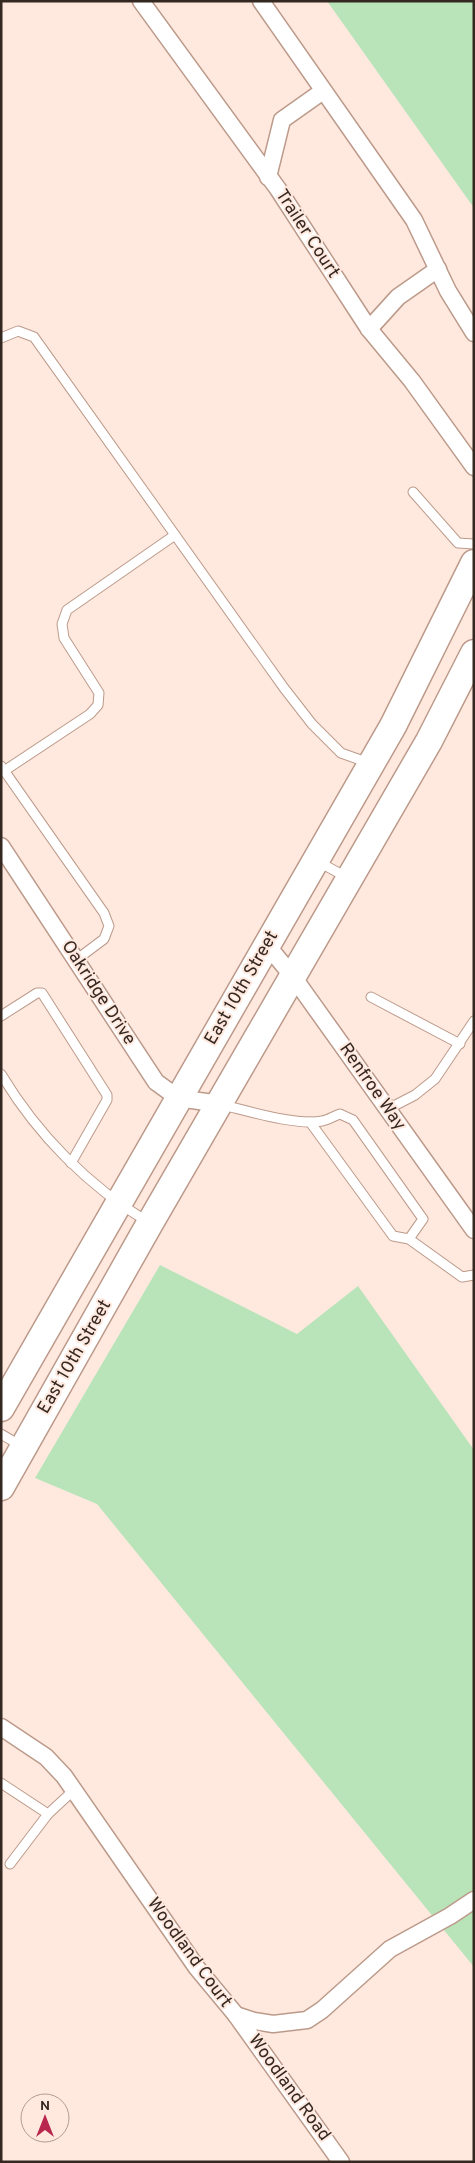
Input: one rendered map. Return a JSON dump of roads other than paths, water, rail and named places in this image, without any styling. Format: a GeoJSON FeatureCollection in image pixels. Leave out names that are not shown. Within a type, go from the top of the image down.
{"type":"FeatureCollection","features":[{"type":"Feature","properties":{"kind":"main road","name":"East 10th Street"},"geometry":{"type":"LineString","coordinates":[[1,1408],[371,764],[420,673],[474,563]]}},
{"type":"Feature","properties":{"kind":"main road","name":"East 10th Street"},"geometry":{"type":"LineString","coordinates":[[1,1487],[150,1223],[294,978],[429,741],[474,653]]}},
{"type":"Feature","properties":{"kind":"street","name":"Trailer Court"},"geometry":{"type":"LineString","coordinates":[[141,1],[268,177],[370,330],[412,381],[474,467]]}},
{"type":"Feature","properties":{"kind":"street"},"geometry":{"type":"LineString","coordinates":[[261,1],[414,220],[459,312],[474,333]]}},
{"type":"Feature","properties":{"kind":"street"},"geometry":{"type":"LineString","coordinates":[[268,177],[282,120],[323,91]]}},
{"type":"Feature","properties":{"kind":"street"},"geometry":{"type":"LineString","coordinates":[[370,330],[398,297],[438,269]]}},
{"type":"Feature","properties":{"kind":"street","name":"Oakridge Drive"},"geometry":{"type":"LineString","coordinates":[[1,846],[156,1082],[178,1098],[220,1104]]}},
{"type":"Feature","properties":{"kind":"street","name":"Renfroe Way"},"geometry":{"type":"LineString","coordinates":[[266,945],[294,978],[474,1230]]}},
{"type":"Feature","properties":{"kind":"street","name":"Woodland Court"},"geometry":{"type":"LineString","coordinates":[[1,1727],[46,1757],[64,1776],[197,1968],[236,2015],[273,2024],[307,2020],[322,2010],[390,1949],[450,1916],[474,1900]]}},
{"type":"Feature","properties":{"kind":"street","name":"Woodland Road"},"geometry":{"type":"LineString","coordinates":[[236,2015],[341,2162]]}},
{"type":"Feature","properties":{"kind":"lane"},"geometry":{"type":"LineString","coordinates":[[1,338],[18,331],[34,338],[284,688],[312,724],[342,753],[371,764]]}},
{"type":"Feature","properties":{"kind":"lane"},"geometry":{"type":"LineString","coordinates":[[413,492],[458,543],[474,544]]}},
{"type":"Feature","properties":{"kind":"lane"},"geometry":{"type":"LineString","coordinates":[[76,960],[104,939],[109,926],[104,913],[3,768],[90,714],[98,705],[99,692],[64,638],[62,624],[67,610],[175,535]]}},
{"type":"Feature","properties":{"kind":"lane"},"geometry":{"type":"LineString","coordinates":[[316,860],[350,879]]}},
{"type":"Feature","properties":{"kind":"lane"},"geometry":{"type":"LineString","coordinates":[[1,1016],[37,993],[42,993],[107,1095],[107,1100],[71,1163]]}},
{"type":"Feature","properties":{"kind":"lane"},"geometry":{"type":"LineString","coordinates":[[371,996],[460,1044]]}},
{"type":"Feature","properties":{"kind":"lane"},"geometry":{"type":"LineString","coordinates":[[388,1109],[415,1095],[435,1079],[474,1021]]}},
{"type":"Feature","properties":{"kind":"lane"},"geometry":{"type":"LineString","coordinates":[[1,1074],[23,1108],[71,1163],[118,1204],[150,1223]]}},
{"type":"Feature","properties":{"kind":"lane"},"geometry":{"type":"LineString","coordinates":[[220,1104],[264,1115],[310,1122],[323,1121],[340,1114],[353,1120],[423,1219],[409,1239]]}},
{"type":"Feature","properties":{"kind":"lane"},"geometry":{"type":"LineString","coordinates":[[310,1122],[393,1236],[409,1239],[462,1277],[474,1275]]}},
{"type":"Feature","properties":{"kind":"lane"},"geometry":{"type":"LineString","coordinates":[[1,1434],[24,1447]]}},
{"type":"Feature","properties":{"kind":"lane"},"geometry":{"type":"LineString","coordinates":[[1,1783],[48,1814]]}},
{"type":"Feature","properties":{"kind":"lane"},"geometry":{"type":"LineString","coordinates":[[10,1864],[48,1814],[74,1790]]}}]}
